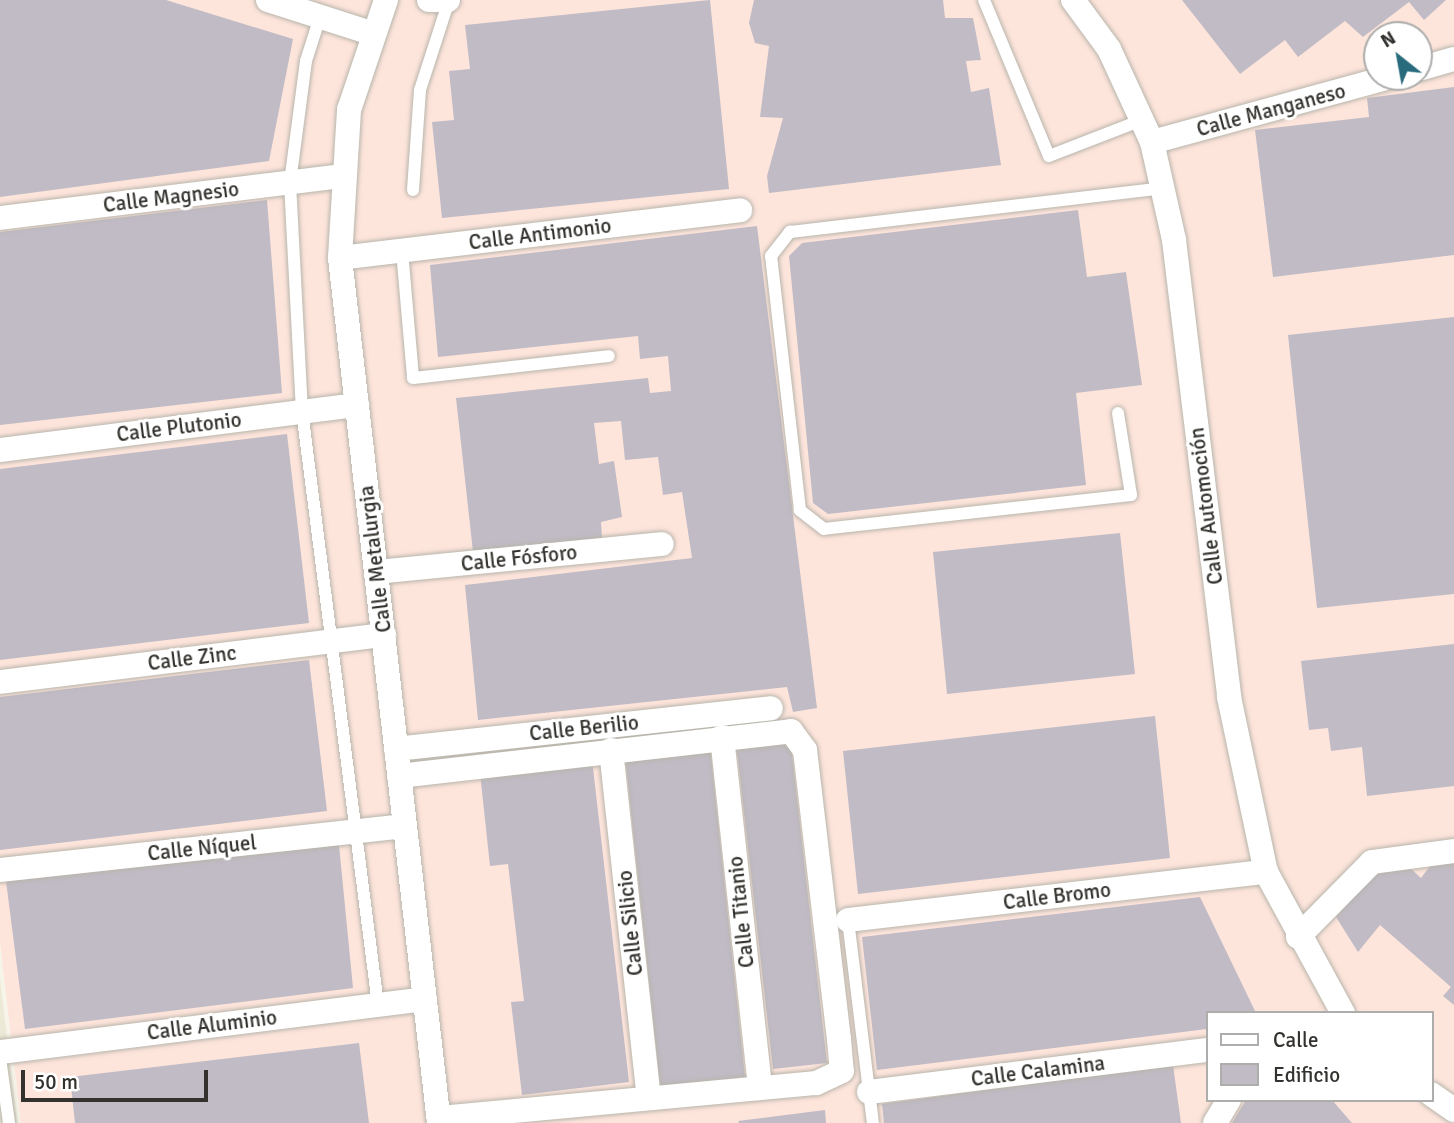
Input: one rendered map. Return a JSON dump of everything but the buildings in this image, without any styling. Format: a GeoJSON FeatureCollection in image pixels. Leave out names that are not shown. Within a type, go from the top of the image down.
{"type":"FeatureCollection","features":[{"type":"Feature","properties":{"kind":"street"},"geometry":{"type":"LineString","coordinates":[[268,0],[373,34]]}},
{"type":"Feature","properties":{"kind":"street","name":"Calle Metalurgia"},"geometry":{"type":"LineString","coordinates":[[386,0],[349,110],[340,258],[439,1120]]}},
{"type":"Feature","properties":{"kind":"street"},"geometry":{"type":"LineString","coordinates":[[429,0],[448,0]]}},
{"type":"Feature","properties":{"kind":"street","name":"Calle Automoción"},"geometry":{"type":"LineString","coordinates":[[1073,0],[1109,49],[1147,131],[1174,240],[1229,697],[1266,872],[1298,937],[1342,1011]]}},
{"type":"Feature","properties":{"kind":"street"},"geometry":{"type":"LineString","coordinates":[[1433,65],[1454,59]]}},
{"type":"Feature","properties":{"kind":"street","name":"Calle Manganeso"},"geometry":{"type":"LineString","coordinates":[[1147,131],[1363,83]]}},
{"type":"Feature","properties":{"kind":"street","name":"Calle Magnesio"},"geometry":{"type":"LineString","coordinates":[[0,218],[343,176]]}},
{"type":"Feature","properties":{"kind":"street","name":"Calle Antimonio"},"geometry":{"type":"LineString","coordinates":[[340,258],[740,210]]}},
{"type":"Feature","properties":{"kind":"street","name":"Calle Plutonio"},"geometry":{"type":"LineString","coordinates":[[0,450],[357,405]]}},
{"type":"Feature","properties":{"kind":"street","name":"Calle Fósforo"},"geometry":{"type":"LineString","coordinates":[[377,572],[662,544]]}},
{"type":"Feature","properties":{"kind":"street","name":"Calle Zinc"},"geometry":{"type":"LineString","coordinates":[[0,682],[384,635]]}},
{"type":"Feature","properties":{"kind":"street","name":"Calle Berilio"},"geometry":{"type":"LineString","coordinates":[[396,748],[771,708]]}},
{"type":"Feature","properties":{"kind":"street"},"geometry":{"type":"LineString","coordinates":[[399,776],[722,737],[790,731],[800,736],[839,1038],[836,1077],[760,1088],[439,1120]]}},
{"type":"Feature","properties":{"kind":"street","name":"Calle Titanio"},"geometry":{"type":"LineString","coordinates":[[722,737],[760,1088]]}},
{"type":"Feature","properties":{"kind":"street","name":"Calle Silicio"},"geometry":{"type":"LineString","coordinates":[[611,750],[649,1097]]}},
{"type":"Feature","properties":{"kind":"street","name":"Calle Níquel"},"geometry":{"type":"LineString","coordinates":[[0,870],[405,826]]}},
{"type":"Feature","properties":{"kind":"street"},"geometry":{"type":"LineString","coordinates":[[1298,937],[1372,862],[1454,851]]}},
{"type":"Feature","properties":{"kind":"street","name":"Calle Bromo"},"geometry":{"type":"LineString","coordinates":[[848,920],[1266,872]]}},
{"type":"Feature","properties":{"kind":"street","name":"Calle Aluminio"},"geometry":{"type":"LineString","coordinates":[[0,1052],[425,999]]}},
{"type":"Feature","properties":{"kind":"street","name":"Calle Calamina"},"geometry":{"type":"LineString","coordinates":[[869,1092],[1206,1050]]}},
{"type":"Feature","properties":{"kind":"street"},"geometry":{"type":"LineString","coordinates":[[1433,1095],[1454,1110]]}},
{"type":"Feature","properties":{"kind":"street"},"geometry":{"type":"LineString","coordinates":[[1215,1123],[1228,1102]]}},
{"type":"Feature","properties":{"kind":"lane"},"geometry":{"type":"LineString","coordinates":[[413,190],[420,90],[448,0]]}},
{"type":"Feature","properties":{"kind":"lane"},"geometry":{"type":"LineString","coordinates":[[984,0],[1049,156],[1147,131]]}},
{"type":"Feature","properties":{"kind":"lane"},"geometry":{"type":"LineString","coordinates":[[320,17],[306,61],[290,183],[302,411],[332,640],[351,831],[378,1004]]}},
{"type":"Feature","properties":{"kind":"lane"},"geometry":{"type":"LineString","coordinates":[[1118,413],[1131,495],[824,529],[800,510],[771,256],[790,232],[1162,188]]}},
{"type":"Feature","properties":{"kind":"lane"},"geometry":{"type":"LineString","coordinates":[[402,251],[413,378],[609,356]]}},
{"type":"Feature","properties":{"kind":"lane"},"geometry":{"type":"LineString","coordinates":[[848,920],[873,1123]]}},
{"type":"Feature","properties":{"kind":"lane"},"geometry":{"type":"LineString","coordinates":[[0,1058],[9,1123]]}},
{"type":"Feature","properties":{"kind":"shaded area"},"geometry":{"type":"Polygon","coordinates":[[[0,0],[1454,0],[1454,1123],[21,1123],[0,943],[0,0]]]}},
{"type":"Feature","properties":{"kind":"shaded area"},"geometry":{"type":"Polygon","coordinates":[[[0,978],[17,1123],[0,1123],[0,978]]]}}]}
